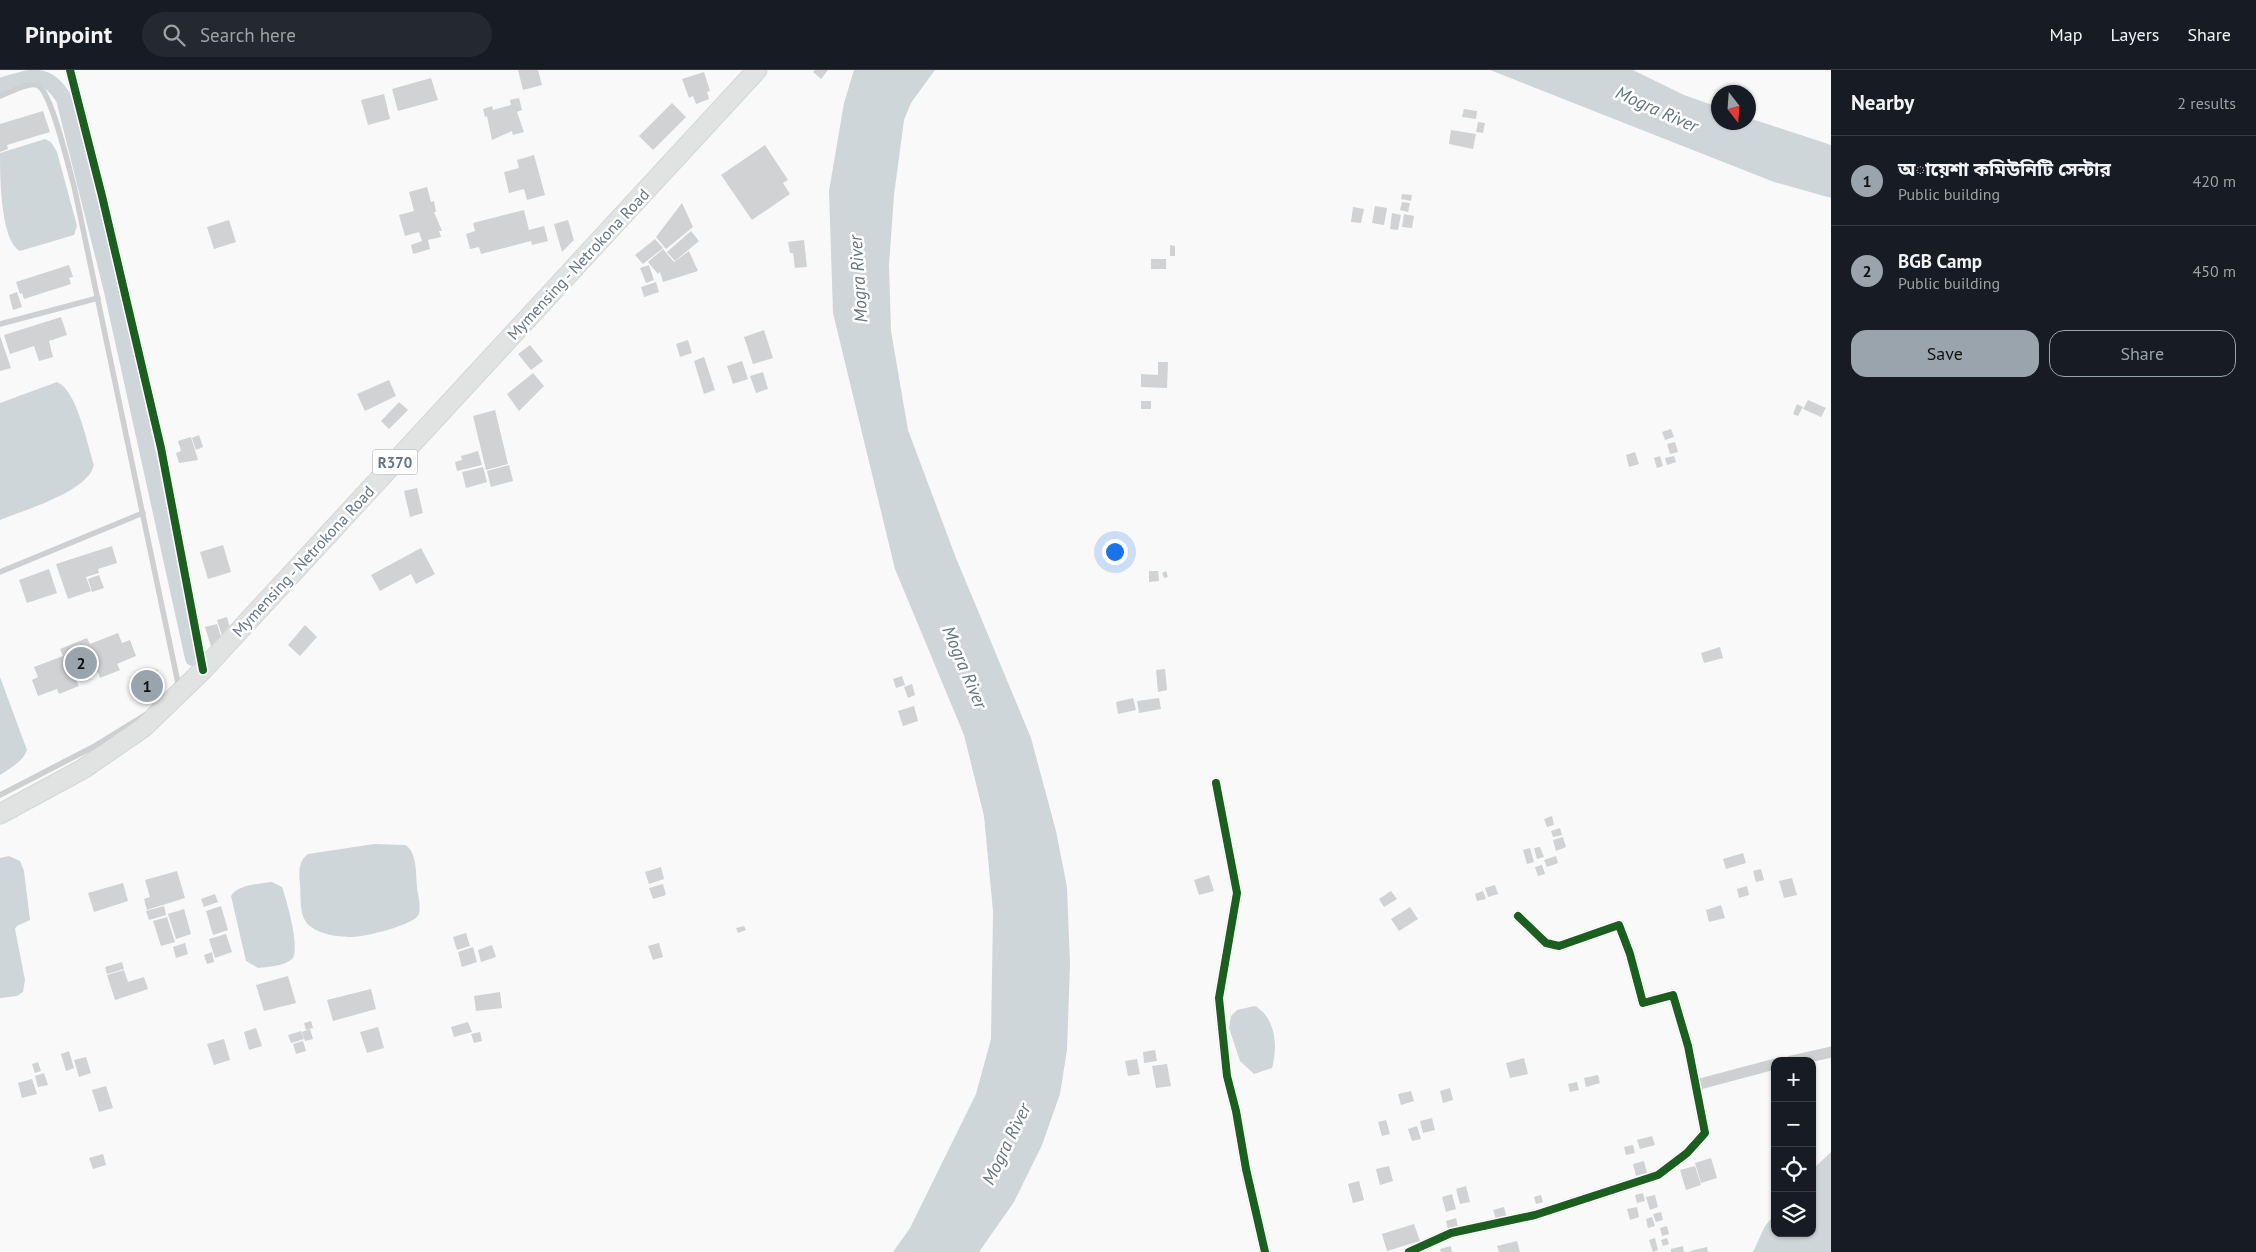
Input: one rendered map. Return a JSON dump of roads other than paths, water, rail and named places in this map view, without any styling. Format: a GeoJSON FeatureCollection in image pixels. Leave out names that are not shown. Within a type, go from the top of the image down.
{"type":"FeatureCollection","features":[{"type":"Feature","properties":{"kind":"main road","name":"Mymensing - Netrokona Road"},"geometry":{"type":"LineString","coordinates":[[0,814],[84,769],[144,727],[203,670],[757,70]]}},
{"type":"Feature","properties":{"kind":"street"},"geometry":{"type":"LineString","coordinates":[[70,70],[102,196],[161,448],[203,670]]}},
{"type":"Feature","properties":{"kind":"street"},"geometry":{"type":"LineString","coordinates":[[1216,783],[1237,893],[1219,998],[1227,1076],[1236,1110],[1246,1169],[1265,1252]]}},
{"type":"Feature","properties":{"kind":"street"},"geometry":{"type":"LineString","coordinates":[[1409,1252],[1451,1233],[1535,1215],[1658,1175],[1686,1153],[1705,1133],[1688,1046],[1673,995],[1644,1004],[1630,954],[1619,926],[1559,946],[1546,943],[1518,916]]}},
{"type":"Feature","properties":{"kind":"street"},"geometry":{"type":"LineString","coordinates":[[1809,1057],[1831,1052]]}},
{"type":"Feature","properties":{"kind":"street"},"geometry":{"type":"LineString","coordinates":[[1696,1085],[1771,1065]]}},
{"type":"Feature","properties":{"kind":"lane"},"geometry":{"type":"LineString","coordinates":[[0,96],[32,85],[39,85],[44,89],[53,111],[74,186],[178,683],[164,704],[93,747],[0,795]]}},
{"type":"Feature","properties":{"kind":"lane"},"geometry":{"type":"LineString","coordinates":[[0,324],[98,298]]}},
{"type":"Feature","properties":{"kind":"lane"},"geometry":{"type":"LineString","coordinates":[[0,572],[143,513]]}},
{"type":"Feature","properties":{"kind":"water","name":"Mogra River"},"geometry":{"type":"Polygon","coordinates":[[[854,70],[935,70],[911,103],[904,120],[894,195],[889,265],[891,331],[908,430],[956,558],[1031,738],[1056,831],[1067,887],[1070,964],[1067,1050],[1060,1094],[1042,1145],[1014,1202],[979,1252],[893,1252],[910,1228],[976,1094],[991,1039],[993,911],[984,816],[964,735],[895,569],[833,313],[829,191],[844,103],[854,70]]]}},
{"type":"Feature","properties":{"kind":"water","name":"Mogra River"},"geometry":{"type":"Polygon","coordinates":[[[1490,70],[1633,70],[1684,95],[1711,105],[1711,130],[1756,130],[1756,120],[1831,145],[1831,198],[1774,182],[1490,70]]]}},
{"type":"Feature","properties":{"kind":"water"},"geometry":{"type":"Polygon","coordinates":[[[45,139],[51,142],[57,152],[77,226],[74,235],[20,251],[13,245],[5,221],[2,206],[0,153],[45,139]]]}},
{"type":"Feature","properties":{"kind":"water"},"geometry":{"type":"Polygon","coordinates":[[[57,382],[64,387],[76,406],[94,465],[89,475],[68,492],[0,520],[0,403],[57,382]]]}},
{"type":"Feature","properties":{"kind":"water"},"geometry":{"type":"Polygon","coordinates":[[[0,677],[27,750],[19,761],[0,775],[0,677]]]}},
{"type":"Feature","properties":{"kind":"water"},"geometry":{"type":"Polygon","coordinates":[[[374,844],[405,845],[412,852],[420,904],[419,914],[409,922],[399,926],[377,933],[358,936],[333,935],[321,932],[310,926],[302,914],[299,871],[302,860],[308,854],[374,844]]]}},
{"type":"Feature","properties":{"kind":"water"},"geometry":{"type":"Polygon","coordinates":[[[9,856],[20,861],[24,871],[30,920],[17,926],[15,929],[25,980],[23,992],[17,996],[0,998],[0,858],[9,856]]]}},
{"type":"Feature","properties":{"kind":"water"},"geometry":{"type":"Polygon","coordinates":[[[272,882],[282,887],[284,893],[294,935],[294,953],[292,959],[285,963],[258,968],[246,961],[231,896],[234,892],[244,887],[272,882]]]}},
{"type":"Feature","properties":{"kind":"water"},"geometry":{"type":"Polygon","coordinates":[[[1255,1006],[1262,1011],[1271,1025],[1274,1034],[1275,1051],[1272,1068],[1254,1074],[1240,1061],[1229,1028],[1231,1016],[1237,1010],[1255,1006]]]}},
{"type":"Feature","properties":{"kind":"water"},"geometry":{"type":"Polygon","coordinates":[[[1831,1152],[1831,1252],[1753,1252],[1765,1226],[1771,1219],[1771,1237],[1816,1237],[1816,1166],[1831,1152]]]}},
{"type":"Feature","properties":{"kind":"waterway"},"geometry":{"type":"LineString","coordinates":[[0,86],[30,78],[38,78],[51,83],[64,99],[112,291],[193,658]]}},
{"type":"Feature","properties":{"kind":"place","name":"BGB Camp"},"geometry":{"type":"Point","coordinates":[81,663]}},
{"type":"Feature","properties":{"kind":"place","name":"অায়েশা কমিউনিটি সেন্টার"},"geometry":{"type":"Point","coordinates":[147,686]}}]}
